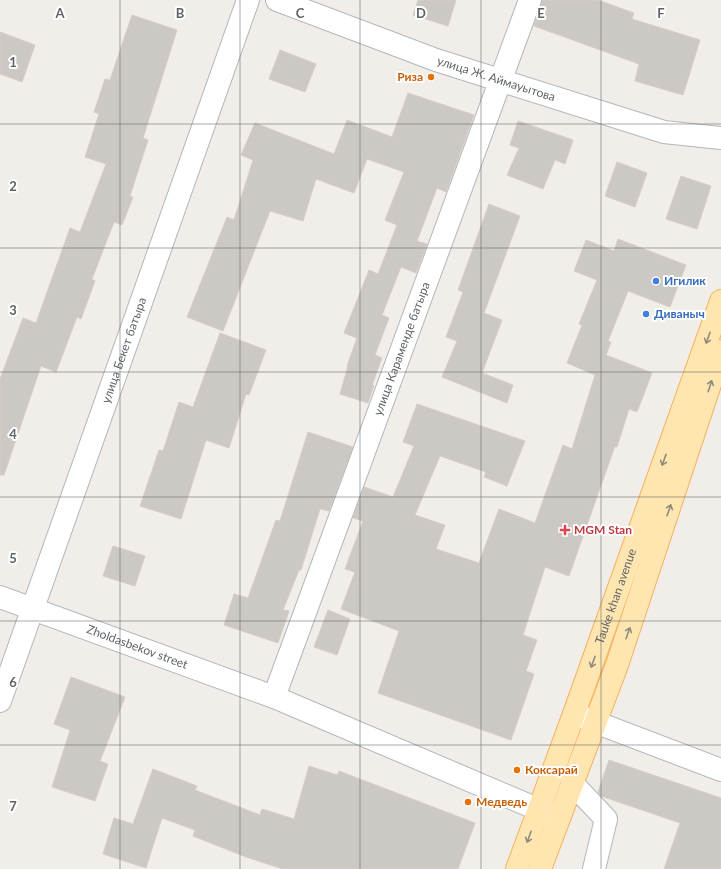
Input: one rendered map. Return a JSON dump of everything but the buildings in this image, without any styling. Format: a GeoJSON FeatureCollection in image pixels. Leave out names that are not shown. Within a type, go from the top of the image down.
{"type":"FeatureCollection","features":[{"type":"Feature","properties":{"kind":"main road","name":"Tauke khan avenue"},"geometry":{"type":"LineString","coordinates":[[517,869],[574,714],[721,301]]}},
{"type":"Feature","properties":{"kind":"main road","name":"Tauke khan avenue"},"geometry":{"type":"LineString","coordinates":[[540,869],[619,658],[721,351]]}},
{"type":"Feature","properties":{"kind":"street","name":"улица Бекет батыра"},"geometry":{"type":"LineString","coordinates":[[0,701],[248,0]]}},
{"type":"Feature","properties":{"kind":"street","name":"улица Ж. Аймауытова"},"geometry":{"type":"LineString","coordinates":[[277,0],[436,60],[664,132],[721,138]]}},
{"type":"Feature","properties":{"kind":"street","name":"улица Караменде батыра"},"geometry":{"type":"LineString","coordinates":[[274,697],[502,80],[530,0]]}},
{"type":"Feature","properties":{"kind":"street","name":"Zholdasbekov street"},"geometry":{"type":"LineString","coordinates":[[0,597],[274,697],[558,818]]}},
{"type":"Feature","properties":{"kind":"street"},"geometry":{"type":"LineString","coordinates":[[574,714],[591,730],[721,770]]}},
{"type":"Feature","properties":{"kind":"street"},"geometry":{"type":"LineString","coordinates":[[572,783],[606,819],[594,869]]}},
{"type":"Feature","properties":{"kind":"place","name":"Риза"},"geometry":{"type":"Point","coordinates":[431,77]}},
{"type":"Feature","properties":{"kind":"place","name":"Игилик"},"geometry":{"type":"Point","coordinates":[656,281]}},
{"type":"Feature","properties":{"kind":"place","name":"Диваныч"},"geometry":{"type":"Point","coordinates":[646,314]}},
{"type":"Feature","properties":{"kind":"place","name":"MGM Stan"},"geometry":{"type":"Point","coordinates":[565,530]}},
{"type":"Feature","properties":{"kind":"place","name":"Коксарай"},"geometry":{"type":"Point","coordinates":[517,770]}},
{"type":"Feature","properties":{"kind":"place","name":"Медведь"},"geometry":{"type":"Point","coordinates":[468,802]}}]}
